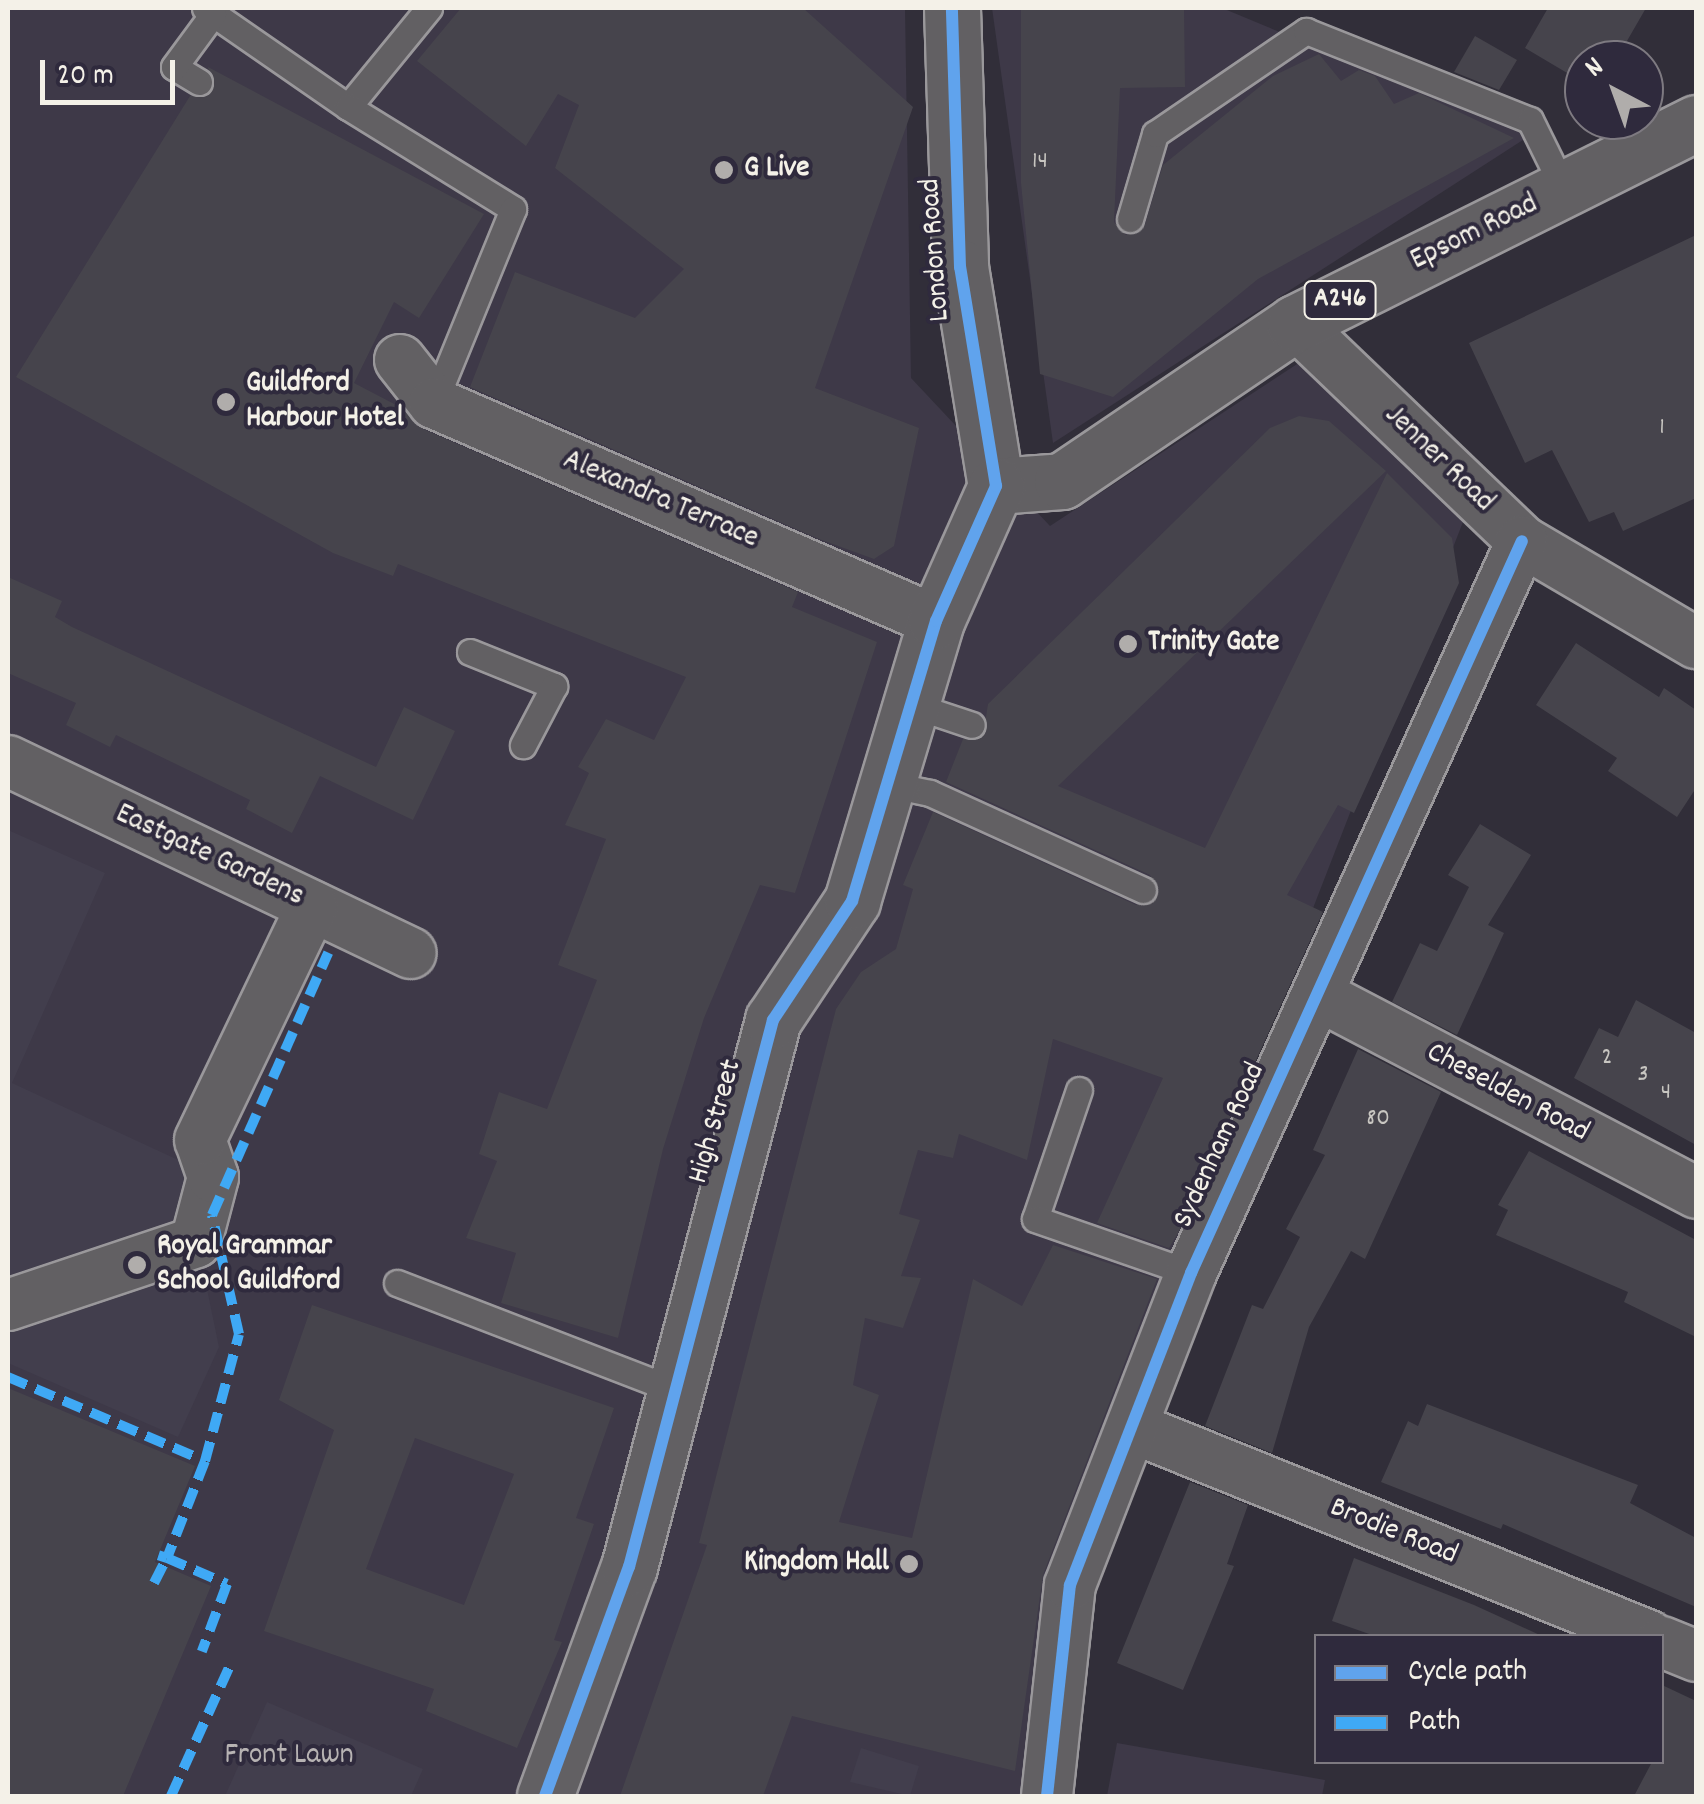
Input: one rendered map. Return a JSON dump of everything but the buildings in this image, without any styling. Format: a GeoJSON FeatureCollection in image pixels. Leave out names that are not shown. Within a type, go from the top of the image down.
{"type":"FeatureCollection","features":[{"type":"Feature","properties":{"kind":"main road","name":"London Road"},"geometry":{"type":"LineString","coordinates":[[952,8],[960,267],[996,486]]}},
{"type":"Feature","properties":{"kind":"main road","name":"Epsom Road"},"geometry":{"type":"LineString","coordinates":[[996,486],[1062,481],[1295,323],[1696,123]]}},
{"type":"Feature","properties":{"kind":"main road","name":"High Street"},"geometry":{"type":"LineString","coordinates":[[545,1796],[629,1567],[772,1020],[852,901],[882,783],[936,621],[996,486]]}},
{"type":"Feature","properties":{"kind":"street","name":"Jenner Road"},"geometry":{"type":"LineString","coordinates":[[1295,323],[1522,541],[1696,643]]}},
{"type":"Feature","properties":{"kind":"street","name":"Alexandra Terrace"},"geometry":{"type":"LineString","coordinates":[[400,360],[434,404],[936,621]]}},
{"type":"Feature","properties":{"kind":"street","name":"Sydenham Road"},"geometry":{"type":"LineString","coordinates":[[1047,1796],[1070,1585],[1136,1429],[1191,1273],[1522,541]]}},
{"type":"Feature","properties":{"kind":"street","name":"Eastgate Gardens"},"geometry":{"type":"LineString","coordinates":[[8,760],[411,953]]}},
{"type":"Feature","properties":{"kind":"street"},"geometry":{"type":"LineString","coordinates":[[8,1304],[196,1242],[213,1177],[200,1140],[312,906]]}},
{"type":"Feature","properties":{"kind":"street","name":"Cheselden Road"},"geometry":{"type":"LineString","coordinates":[[1318,995],[1696,1193]]}},
{"type":"Feature","properties":{"kind":"street","name":"Brodie Road"},"geometry":{"type":"LineString","coordinates":[[1136,1429],[1644,1634]]}},
{"type":"Feature","properties":{"kind":"street"},"geometry":{"type":"LineString","coordinates":[[1664,1643],[1696,1656]]}},
{"type":"Feature","properties":{"kind":"lane"},"geometry":{"type":"LineString","coordinates":[[348,107],[429,8]]}},
{"type":"Feature","properties":{"kind":"lane"},"geometry":{"type":"LineString","coordinates":[[199,82],[174,67],[209,11],[348,107],[513,209],[434,404]]}},
{"type":"Feature","properties":{"kind":"lane"},"geometry":{"type":"LineString","coordinates":[[1130,219],[1155,134],[1306,31],[1530,120],[1564,189]]}},
{"type":"Feature","properties":{"kind":"lane"},"geometry":{"type":"LineString","coordinates":[[470,652],[554,686],[523,745]]}},
{"type":"Feature","properties":{"kind":"lane"},"geometry":{"type":"LineString","coordinates":[[909,704],[972,725]]}},
{"type":"Feature","properties":{"kind":"lane"},"geometry":{"type":"LineString","coordinates":[[882,783],[930,793],[1144,890]]}},
{"type":"Feature","properties":{"kind":"lane"},"geometry":{"type":"LineString","coordinates":[[1079,1090],[1035,1218],[1191,1273]]}},
{"type":"Feature","properties":{"kind":"lane"},"geometry":{"type":"LineString","coordinates":[[397,1284],[674,1390]]}},
{"type":"Feature","properties":{"kind":"shaded area"},"geometry":{"type":"Polygon","coordinates":[[[8,8],[905,8],[911,378],[1050,526],[1317,351],[1468,509],[1058,1565],[1031,1796],[8,1796],[8,8]]]}},
{"type":"Feature","properties":{"kind":"shaded area"},"geometry":{"type":"Polygon","coordinates":[[[992,8],[1222,8],[1529,136],[1053,443],[992,8]]]}},
{"type":"Feature","properties":{"kind":"shaded area"},"geometry":{"type":"Polygon","coordinates":[[[1117,1743],[1325,1780],[1322,1796],[1107,1796],[1117,1743]]]}},
{"type":"Feature","properties":{"kind":"green space"},"geometry":{"type":"Polygon","coordinates":[[[8,830],[105,873],[12,1083],[202,1171],[181,1228],[8,1287],[8,830]]]}},
{"type":"Feature","properties":{"kind":"green space"},"geometry":{"type":"Polygon","coordinates":[[[201,1260],[219,1347],[178,1437],[8,1363],[8,1322],[201,1260]]]}},
{"type":"Feature","properties":{"kind":"green space","name":"Front Lawn"},"geometry":{"type":"Polygon","coordinates":[[[267,1702],[423,1769],[411,1796],[225,1796],[267,1702]]]}},
{"type":"Feature","properties":{"kind":"green space"},"geometry":{"type":"Polygon","coordinates":[[[861,1748],[919,1766],[910,1796],[850,1782],[861,1748]]]}},
{"type":"Feature","properties":{"kind":"marked path"},"geometry":{"type":"LineString","coordinates":[[205,1461],[239,1334],[212,1215],[328,953]]}},
{"type":"Feature","properties":{"kind":"marked path"},"geometry":{"type":"LineString","coordinates":[[8,1377],[205,1461],[167,1558],[158,1555]]}},
{"type":"Feature","properties":{"kind":"marked path"},"geometry":{"type":"LineString","coordinates":[[154,1583],[167,1558],[227,1584],[202,1651]]}},
{"type":"Feature","properties":{"kind":"marked path"},"geometry":{"type":"LineString","coordinates":[[171,1796],[231,1663]]}},
{"type":"Feature","properties":{"kind":"cycle path"},"geometry":{"type":"LineString","coordinates":[[545,1796],[629,1567],[773,1020],[852,901],[936,621],[996,486],[960,267],[952,8]]}},
{"type":"Feature","properties":{"kind":"cycle path"},"geometry":{"type":"LineString","coordinates":[[1047,1796],[1070,1585],[1191,1273],[1522,541]]}},
{"type":"Feature","properties":{"kind":"place","name":"G Live"},"geometry":{"type":"Point","coordinates":[724,170]}},
{"type":"Feature","properties":{"kind":"place","name":"Guildford Harbour Hotel"},"geometry":{"type":"Point","coordinates":[226,402]}},
{"type":"Feature","properties":{"kind":"place","name":"Trinity Gate"},"geometry":{"type":"Point","coordinates":[1128,644]}},
{"type":"Feature","properties":{"kind":"place","name":"Royal Grammar School Guildford"},"geometry":{"type":"Point","coordinates":[137,1265]}},
{"type":"Feature","properties":{"kind":"place","name":"Kingdom Hall"},"geometry":{"type":"Point","coordinates":[909,1564]}}]}
